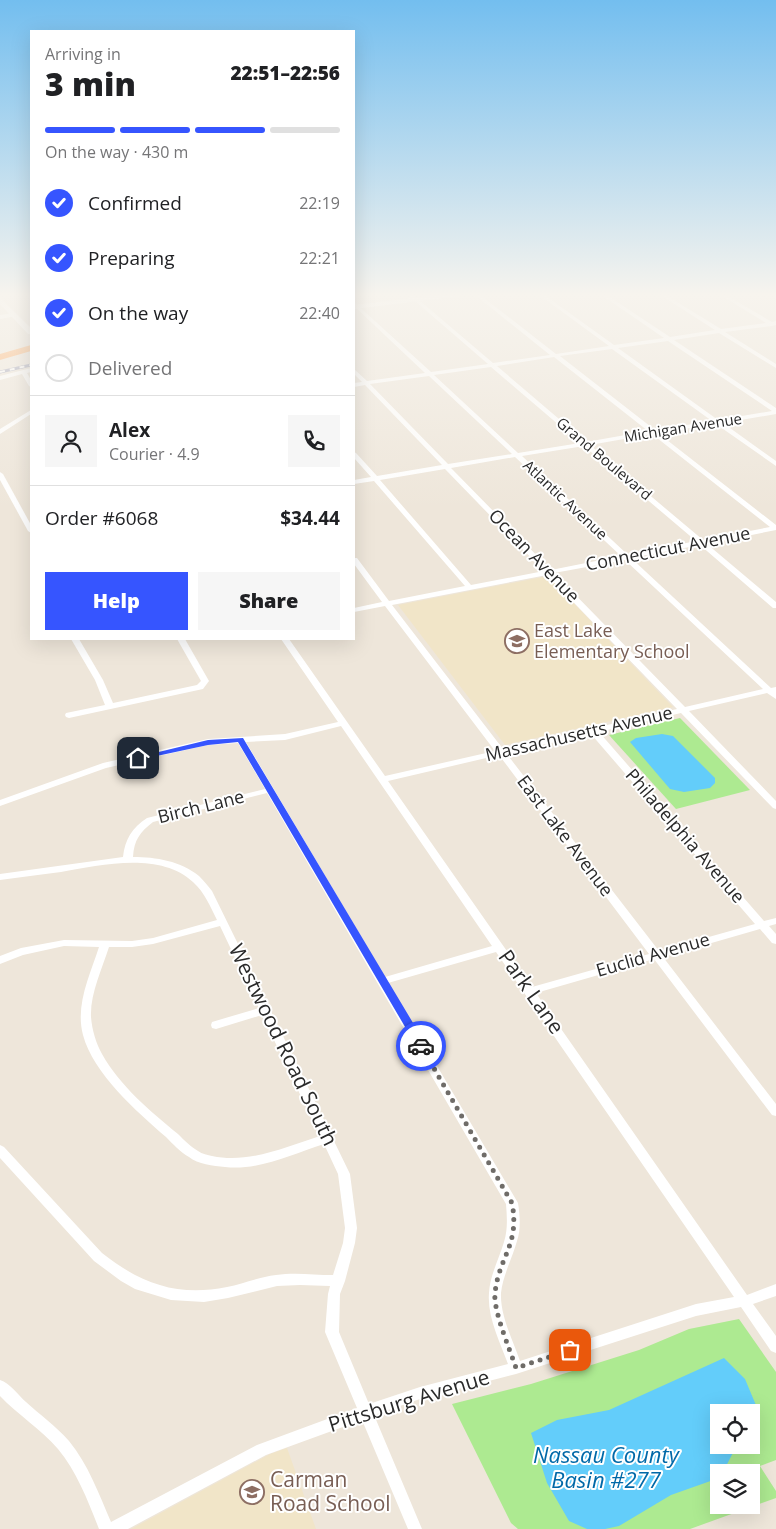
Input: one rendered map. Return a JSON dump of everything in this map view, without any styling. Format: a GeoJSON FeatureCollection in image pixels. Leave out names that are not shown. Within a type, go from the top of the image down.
{"type":"FeatureCollection","features":[{"type":"Feature","properties":{"kind":"street","name":"Atlantic Avenue"},"geometry":{"type":"LineString","coordinates":[[420,365],[626,558],[772,689],[776,697]]}},
{"type":"Feature","properties":{"kind":"street"},"geometry":{"type":"LineString","coordinates":[[355,385],[490,365]]}},
{"type":"Feature","properties":{"kind":"street","name":"Grand Boulevard"},"geometry":{"type":"LineString","coordinates":[[493,365],[776,606]]}},
{"type":"Feature","properties":{"kind":"street"},"geometry":{"type":"LineString","coordinates":[[567,365],[776,528]]}},
{"type":"Feature","properties":{"kind":"street"},"geometry":{"type":"LineString","coordinates":[[639,365],[776,464]]}},
{"type":"Feature","properties":{"kind":"street"},"geometry":{"type":"LineString","coordinates":[[708,365],[776,412]]}},
{"type":"Feature","properties":{"kind":"street"},"geometry":{"type":"LineString","coordinates":[[0,378],[30,370]]}},
{"type":"Feature","properties":{"kind":"street"},"geometry":{"type":"LineString","coordinates":[[24,372],[30,383]]}},
{"type":"Feature","properties":{"kind":"street","name":"Ocean Avenue"},"geometry":{"type":"LineString","coordinates":[[355,372],[776,806]]}},
{"type":"Feature","properties":{"kind":"street","name":"Michigan Avenue"},"geometry":{"type":"LineString","coordinates":[[355,482],[776,412]]}},
{"type":"Feature","properties":{"kind":"street"},"geometry":{"type":"LineString","coordinates":[[0,432],[30,413]]}},
{"type":"Feature","properties":{"kind":"street"},"geometry":{"type":"LineString","coordinates":[[22,418],[30,420]]}},
{"type":"Feature","properties":{"kind":"street"},"geometry":{"type":"LineString","coordinates":[[355,455],[470,588]]}},
{"type":"Feature","properties":{"kind":"street"},"geometry":{"type":"LineString","coordinates":[[0,474],[30,529]]}},
{"type":"Feature","properties":{"kind":"street"},"geometry":{"type":"LineString","coordinates":[[0,490],[9,488]]}},
{"type":"Feature","properties":{"kind":"street"},"geometry":{"type":"LineString","coordinates":[[22,512],[30,511]]}},
{"type":"Feature","properties":{"kind":"street","name":"Connecticut Avenue"},"geometry":{"type":"LineString","coordinates":[[355,610],[776,528]]}},
{"type":"Feature","properties":{"kind":"street","name":"East Lake Avenue"},"geometry":{"type":"LineString","coordinates":[[355,561],[776,1112]]}},
{"type":"Feature","properties":{"kind":"street"},"geometry":{"type":"LineString","coordinates":[[76,640],[99,680],[110,706]]}},
{"type":"Feature","properties":{"kind":"street"},"geometry":{"type":"LineString","coordinates":[[68,716],[200,687],[205,681],[182,640]]}},
{"type":"Feature","properties":{"kind":"street","name":"Park Lane"},"geometry":{"type":"LineString","coordinates":[[286,640],[531,991],[776,1347]]}},
{"type":"Feature","properties":{"kind":"street","name":"Massachusetts Avenue"},"geometry":{"type":"LineString","coordinates":[[383,779],[772,689]]}},
{"type":"Feature","properties":{"kind":"street"},"geometry":{"type":"LineString","coordinates":[[0,803],[103,766],[208,742],[285,737],[344,723]]}},
{"type":"Feature","properties":{"kind":"street","name":"Philadelphia Avenue"},"geometry":{"type":"LineString","coordinates":[[593,731],[776,941]]}},
{"type":"Feature","properties":{"kind":"street"},"geometry":{"type":"LineString","coordinates":[[240,739],[512,1203],[516,1220],[514,1234],[499,1271],[495,1295],[516,1368]]}},
{"type":"Feature","properties":{"kind":"street","name":"Birch Lane"},"geometry":{"type":"LineString","coordinates":[[128,858],[131,837],[139,827],[150,820],[270,790]]}},
{"type":"Feature","properties":{"kind":"street","name":"Westwood Road South"},"geometry":{"type":"LineString","coordinates":[[0,877],[128,858],[166,864],[193,875],[209,893],[344,1174],[350,1207],[349,1243],[334,1294],[332,1332],[415,1529]]}},
{"type":"Feature","properties":{"kind":"street","name":"Euclid Avenue"},"geometry":{"type":"LineString","coordinates":[[531,991],[655,954],[776,921]]}},
{"type":"Feature","properties":{"kind":"street"},"geometry":{"type":"LineString","coordinates":[[0,960],[42,946],[64,943],[153,941],[223,922]]}},
{"type":"Feature","properties":{"kind":"street"},"geometry":{"type":"LineString","coordinates":[[105,943],[88,998],[86,1018],[88,1039],[106,1072],[194,1155],[219,1164],[235,1165],[253,1162],[328,1138]]}},
{"type":"Feature","properties":{"kind":"street"},"geometry":{"type":"LineString","coordinates":[[383,981],[500,947]]}},
{"type":"Feature","properties":{"kind":"street"},"geometry":{"type":"LineString","coordinates":[[216,1025],[266,1010]]}},
{"type":"Feature","properties":{"kind":"street"},"geometry":{"type":"LineString","coordinates":[[0,1150],[98,1257],[114,1272],[146,1288],[163,1293],[205,1296],[279,1280],[339,1281]]}},
{"type":"Feature","properties":{"kind":"street","name":"Pittsburg Avenue"},"geometry":{"type":"LineString","coordinates":[[113,1529],[262,1450],[365,1412],[420,1393],[516,1368],[696,1310],[745,1301],[776,1290]]}},
{"type":"Feature","properties":{"kind":"street"},"geometry":{"type":"LineString","coordinates":[[0,1386],[9,1398],[56,1436],[83,1473],[106,1529]]}},
{"type":"Feature","properties":{"kind":"shaded area","name":"East Lake Elementary School"},"geometry":{"type":"Polygon","coordinates":[[[548,576],[673,707],[505,745],[398,605],[548,576]]]}},
{"type":"Feature","properties":{"kind":"shaded area","name":"Carman Road School"},"geometry":{"type":"Polygon","coordinates":[[[287,1448],[316,1529],[131,1529],[270,1454],[287,1448]]]}},
{"type":"Feature","properties":{"kind":"green space"},"geometry":{"type":"Polygon","coordinates":[[[680,718],[750,790],[676,809],[609,735],[680,718]]]}},
{"type":"Feature","properties":{"kind":"green space"},"geometry":{"type":"Polygon","coordinates":[[[739,1319],[776,1372],[776,1460],[760,1466],[760,1464],[710,1464],[710,1514],[732,1514],[690,1529],[518,1529],[511,1523],[452,1404],[531,1384],[639,1350],[689,1329],[739,1319]]]}},
{"type":"Feature","properties":{"kind":"green space"},"geometry":{"type":"Polygon","coordinates":[[[760,1466],[776,1491],[776,1498],[760,1504],[760,1466]]]}},
{"type":"Feature","properties":{"kind":"water"},"geometry":{"type":"Polygon","coordinates":[[[662,734],[673,736],[715,778],[715,783],[710,788],[684,792],[670,789],[630,742],[636,738],[662,734]]]}},
{"type":"Feature","properties":{"kind":"water","name":"Nassau County Basin #277"},"geometry":{"type":"Polygon","coordinates":[[[724,1358],[745,1379],[755,1404],[710,1404],[710,1454],[732,1454],[727,1464],[710,1464],[710,1481],[671,1495],[619,1526],[605,1529],[587,1529],[569,1521],[547,1483],[531,1433],[557,1420],[609,1410],[724,1358]]]}},
{"type":"Feature","properties":{"kind":"railway"},"geometry":{"type":"LineString","coordinates":[[0,372],[29,365]]}},
{"type":"Feature","properties":{"kind":"way so far"},"geometry":{"type":"LineString","coordinates":[[421,1046],[504,1185],[512,1203],[516,1220],[514,1234],[499,1271],[495,1295],[496,1305],[516,1368],[570,1350]]}},
{"type":"Feature","properties":{"kind":"place","name":"East Lake Elementary School"},"geometry":{"type":"Point","coordinates":[517,641]}},
{"type":"Feature","properties":{"kind":"place","name":"Carman Road School"},"geometry":{"type":"Point","coordinates":[252,1492]}},
{"type":"Feature","properties":{"kind":"route"},"geometry":{"type":"LineString","coordinates":[[138,758],[208,742],[240,739],[421,1046]]}}]}
